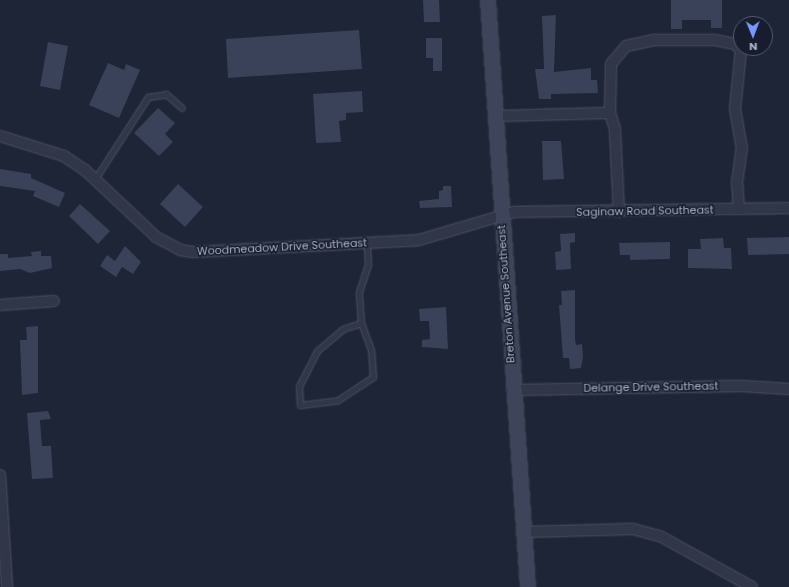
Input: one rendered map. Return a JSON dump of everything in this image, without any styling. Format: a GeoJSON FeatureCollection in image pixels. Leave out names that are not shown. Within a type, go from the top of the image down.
{"type":"FeatureCollection","features":[{"type":"Feature","properties":{"kind":"main road","name":"Breton Avenue Southeast"},"geometry":{"type":"LineString","coordinates":[[488,0],[512,390],[525,532],[528,587]]}},
{"type":"Feature","properties":{"kind":"street"},"geometry":{"type":"LineString","coordinates":[[619,212],[616,136],[610,113],[610,80],[616,54],[640,41],[726,41],[741,50],[735,109],[742,147],[738,181],[739,209]]}},
{"type":"Feature","properties":{"kind":"street"},"geometry":{"type":"LineString","coordinates":[[495,116],[610,113]]}},
{"type":"Feature","properties":{"kind":"street","name":"Woodmeadow Drive Southeast"},"geometry":{"type":"LineString","coordinates":[[0,136],[64,156],[95,179],[156,237],[180,250],[214,252],[367,243],[434,237],[501,216]]}},
{"type":"Feature","properties":{"kind":"street","name":"Saginaw Road Southeast"},"geometry":{"type":"LineString","coordinates":[[501,216],[514,212],[619,212],[789,208]]}},
{"type":"Feature","properties":{"kind":"street"},"geometry":{"type":"LineString","coordinates":[[0,305],[54,301]]}},
{"type":"Feature","properties":{"kind":"street","name":"Delange Drive Southeast"},"geometry":{"type":"LineString","coordinates":[[512,390],[741,386],[789,389]]}},
{"type":"Feature","properties":{"kind":"street"},"geometry":{"type":"LineString","coordinates":[[0,475],[7,587]]}},
{"type":"Feature","properties":{"kind":"street"},"geometry":{"type":"LineString","coordinates":[[525,532],[633,529],[660,536],[752,587]]}},
{"type":"Feature","properties":{"kind":"lane"},"geometry":{"type":"LineString","coordinates":[[95,179],[148,97],[166,94],[182,108]]}},
{"type":"Feature","properties":{"kind":"lane"},"geometry":{"type":"LineString","coordinates":[[361,323],[343,329],[317,351],[299,386],[300,405],[338,400],[371,380],[374,366],[361,323],[359,292],[368,266],[367,243]]}},
{"type":"Feature","properties":{"kind":"building"},"geometry":{"type":"Polygon","coordinates":[[[423,0],[439,0],[440,22],[424,22],[423,0]]]}},
{"type":"Feature","properties":{"kind":"building"},"geometry":{"type":"Polygon","coordinates":[[[671,0],[722,0],[722,28],[711,28],[711,20],[682,20],[682,29],[671,29],[671,0]]]}},
{"type":"Feature","properties":{"kind":"building"},"geometry":{"type":"Polygon","coordinates":[[[556,15],[554,72],[591,68],[591,80],[597,80],[598,93],[551,94],[551,99],[539,99],[535,69],[544,69],[542,16],[556,15]]]}},
{"type":"Feature","properties":{"kind":"building"},"geometry":{"type":"Polygon","coordinates":[[[359,30],[362,69],[228,78],[226,39],[359,30]]]}},
{"type":"Feature","properties":{"kind":"building"},"geometry":{"type":"Polygon","coordinates":[[[426,38],[442,38],[442,71],[433,71],[433,58],[426,58],[426,38]]]}},
{"type":"Feature","properties":{"kind":"building"},"geometry":{"type":"Polygon","coordinates":[[[48,42],[68,46],[60,90],[40,86],[48,42]]]}},
{"type":"Feature","properties":{"kind":"building"},"geometry":{"type":"Polygon","coordinates":[[[108,63],[124,70],[126,64],[140,70],[119,118],[89,105],[108,63]]]}},
{"type":"Feature","properties":{"kind":"building"},"geometry":{"type":"Polygon","coordinates":[[[362,91],[363,112],[346,113],[346,120],[339,121],[341,142],[316,143],[313,94],[362,91]]]}},
{"type":"Feature","properties":{"kind":"building"},"geometry":{"type":"Polygon","coordinates":[[[158,108],[175,123],[165,134],[173,142],[159,156],[134,133],[158,108]]]}},
{"type":"Feature","properties":{"kind":"building"},"geometry":{"type":"Polygon","coordinates":[[[542,141],[561,141],[564,179],[543,180],[542,141]]]}},
{"type":"Feature","properties":{"kind":"building"},"geometry":{"type":"Polygon","coordinates":[[[0,169],[31,174],[31,178],[65,193],[59,207],[33,196],[35,191],[0,186],[0,169]]]}},
{"type":"Feature","properties":{"kind":"building"},"geometry":{"type":"Polygon","coordinates":[[[178,184],[203,207],[185,227],[160,204],[178,184]]]}},
{"type":"Feature","properties":{"kind":"building"},"geometry":{"type":"Polygon","coordinates":[[[443,186],[451,186],[452,207],[420,208],[419,201],[439,199],[439,191],[443,190],[443,186]]]}},
{"type":"Feature","properties":{"kind":"building"},"geometry":{"type":"Polygon","coordinates":[[[80,204],[110,231],[98,244],[69,216],[80,204]]]}},
{"type":"Feature","properties":{"kind":"building"},"geometry":{"type":"Polygon","coordinates":[[[575,233],[575,242],[570,243],[571,269],[556,270],[555,252],[561,251],[560,234],[575,233]]]}},
{"type":"Feature","properties":{"kind":"building"},"geometry":{"type":"Polygon","coordinates":[[[789,237],[789,254],[748,255],[747,238],[789,237]]]}},
{"type":"Feature","properties":{"kind":"building"},"geometry":{"type":"Polygon","coordinates":[[[723,238],[724,248],[731,248],[732,269],[688,268],[688,249],[701,249],[700,239],[723,238]]]}},
{"type":"Feature","properties":{"kind":"building"},"geometry":{"type":"Polygon","coordinates":[[[670,242],[670,259],[630,260],[630,255],[620,255],[619,243],[670,242]]]}},
{"type":"Feature","properties":{"kind":"building"},"geometry":{"type":"Polygon","coordinates":[[[125,246],[141,262],[133,274],[122,267],[116,277],[100,266],[107,255],[115,261],[125,246]]]}},
{"type":"Feature","properties":{"kind":"building"},"geometry":{"type":"Polygon","coordinates":[[[41,251],[41,256],[51,256],[52,268],[30,273],[20,269],[0,271],[0,254],[8,254],[8,258],[32,256],[31,252],[41,251]]]}},
{"type":"Feature","properties":{"kind":"building"},"geometry":{"type":"Polygon","coordinates":[[[575,290],[575,339],[576,345],[582,344],[583,357],[581,368],[570,369],[569,358],[563,358],[559,305],[562,305],[561,291],[575,290]]]}},
{"type":"Feature","properties":{"kind":"building"},"geometry":{"type":"Polygon","coordinates":[[[446,307],[448,349],[422,347],[422,340],[430,339],[429,321],[420,321],[419,309],[446,307]]]}},
{"type":"Feature","properties":{"kind":"building"},"geometry":{"type":"Polygon","coordinates":[[[38,326],[38,393],[22,395],[20,340],[27,340],[26,327],[38,326]]]}},
{"type":"Feature","properties":{"kind":"building"},"geometry":{"type":"Polygon","coordinates":[[[48,411],[51,419],[40,420],[42,446],[51,446],[53,478],[32,479],[27,413],[48,411]]]}}]}
